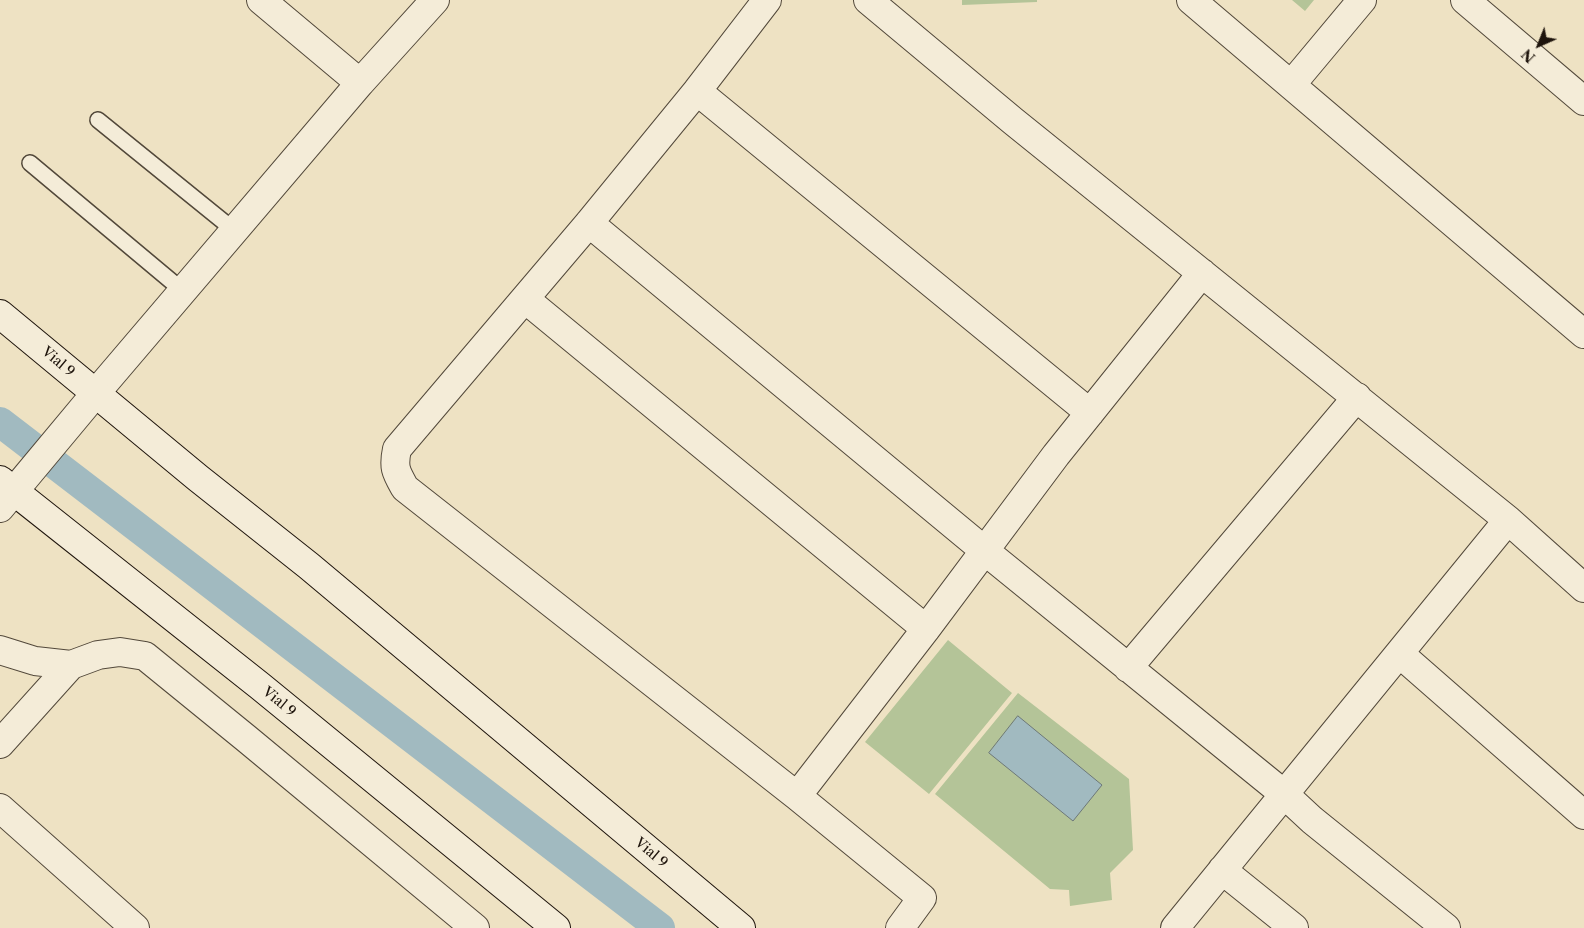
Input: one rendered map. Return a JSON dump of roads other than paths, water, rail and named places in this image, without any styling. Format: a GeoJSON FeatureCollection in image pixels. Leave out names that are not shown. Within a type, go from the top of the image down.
{"type":"FeatureCollection","features":[{"type":"Feature","properties":{"kind":"street"},"geometry":{"type":"LineString","coordinates":[[261,0],[360,83]]}},
{"type":"Feature","properties":{"kind":"street"},"geometry":{"type":"LineString","coordinates":[[5,493],[95,394],[360,83],[435,0]]}},
{"type":"Feature","properties":{"kind":"street"},"geometry":{"type":"LineString","coordinates":[[767,0],[697,91],[589,223],[397,449],[394,463],[395,471],[405,488],[798,796],[922,898],[900,928]]}},
{"type":"Feature","properties":{"kind":"street"},"geometry":{"type":"LineString","coordinates":[[868,0],[1013,121],[1508,520],[1584,588]]}},
{"type":"Feature","properties":{"kind":"street"},"geometry":{"type":"LineString","coordinates":[[1191,0],[1584,334]]}},
{"type":"Feature","properties":{"kind":"street"},"geometry":{"type":"LineString","coordinates":[[1291,85],[1362,0]]}},
{"type":"Feature","properties":{"kind":"street"},"geometry":{"type":"LineString","coordinates":[[1465,0],[1584,100]]}},
{"type":"Feature","properties":{"kind":"street"},"geometry":{"type":"LineString","coordinates":[[697,91],[1090,413]]}},
{"type":"Feature","properties":{"kind":"street"},"geometry":{"type":"LineString","coordinates":[[589,223],[985,551],[1446,928]]}},
{"type":"Feature","properties":{"kind":"street"},"geometry":{"type":"LineString","coordinates":[[798,796],[1056,455],[1202,273]]}},
{"type":"Feature","properties":{"kind":"street"},"geometry":{"type":"LineString","coordinates":[[525,299],[926,629]]}},
{"type":"Feature","properties":{"kind":"street","name":"Vial 9"},"geometry":{"type":"LineString","coordinates":[[0,314],[95,394],[309,566],[741,928]]}},
{"type":"Feature","properties":{"kind":"street"},"geometry":{"type":"LineString","coordinates":[[1128,668],[1356,397]]}},
{"type":"Feature","properties":{"kind":"street","name":"Vial 9"},"geometry":{"type":"LineString","coordinates":[[5,493],[260,686],[556,928]]}},
{"type":"Feature","properties":{"kind":"street"},"geometry":{"type":"LineString","coordinates":[[1175,928],[1508,520]]}},
{"type":"Feature","properties":{"kind":"street"},"geometry":{"type":"LineString","coordinates":[[0,650],[35,661],[71,665],[98,655],[120,652],[145,656],[475,928]]}},
{"type":"Feature","properties":{"kind":"street"},"geometry":{"type":"LineString","coordinates":[[1400,654],[1584,815]]}},
{"type":"Feature","properties":{"kind":"street"},"geometry":{"type":"LineString","coordinates":[[0,744],[71,665]]}},
{"type":"Feature","properties":{"kind":"street"},"geometry":{"type":"LineString","coordinates":[[0,808],[135,928]]}},
{"type":"Feature","properties":{"kind":"street"},"geometry":{"type":"LineString","coordinates":[[1222,870],[1294,928]]}},
{"type":"Feature","properties":{"kind":"lane"},"geometry":{"type":"LineString","coordinates":[[98,120],[235,230]]}},
{"type":"Feature","properties":{"kind":"lane"},"geometry":{"type":"LineString","coordinates":[[30,163],[183,291]]}},
{"type":"Feature","properties":{"kind":"water"},"geometry":{"type":"Polygon","coordinates":[[[1018,716],[1102,785],[1073,821],[989,753],[1018,716]]]}},
{"type":"Feature","properties":{"kind":"waterway"},"geometry":{"type":"LineString","coordinates":[[0,422],[660,928]]}}]}
